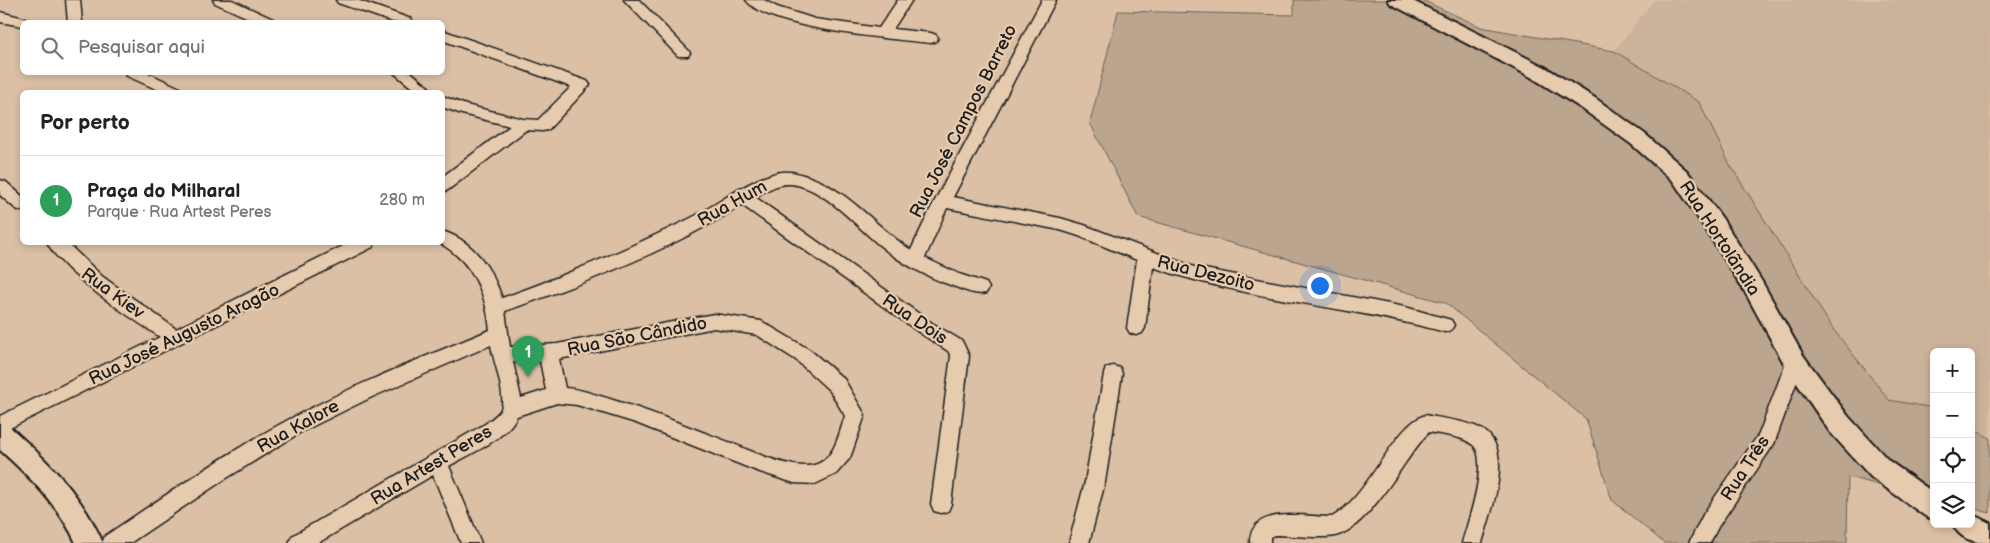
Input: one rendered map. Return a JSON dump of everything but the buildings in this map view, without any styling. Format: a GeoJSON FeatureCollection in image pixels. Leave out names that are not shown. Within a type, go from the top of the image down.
{"type":"FeatureCollection","features":[{"type":"Feature","properties":{"kind":"street"},"geometry":{"type":"LineString","coordinates":[[73,0],[75,20]]}},
{"type":"Feature","properties":{"kind":"street"},"geometry":{"type":"LineString","coordinates":[[220,0],[264,20]]}},
{"type":"Feature","properties":{"kind":"street"},"geometry":{"type":"LineString","coordinates":[[343,0],[400,20]]}},
{"type":"Feature","properties":{"kind":"street"},"geometry":{"type":"LineString","coordinates":[[631,0],[683,53]]}},
{"type":"Feature","properties":{"kind":"street"},"geometry":{"type":"LineString","coordinates":[[884,32],[905,0]]}},
{"type":"Feature","properties":{"kind":"street","name":"Rua José Campos Barreto"},"geometry":{"type":"LineString","coordinates":[[915,261],[943,200],[1048,0]]}},
{"type":"Feature","properties":{"kind":"street","name":"Rua Hortolãndia"},"geometry":{"type":"LineString","coordinates":[[1397,0],[1538,72],[1588,102],[1638,139],[1680,176],[1714,224],[1795,362],[1839,424],[1880,469],[1930,505]]}},
{"type":"Feature","properties":{"kind":"street"},"geometry":{"type":"LineString","coordinates":[[761,2],[793,18],[822,25],[931,38]]}},
{"type":"Feature","properties":{"kind":"street"},"geometry":{"type":"LineString","coordinates":[[0,17],[20,21]]}},
{"type":"Feature","properties":{"kind":"street"},"geometry":{"type":"LineString","coordinates":[[445,37],[582,86],[542,126],[523,124],[445,102]]}},
{"type":"Feature","properties":{"kind":"street"},"geometry":{"type":"LineString","coordinates":[[138,75],[171,90]]}},
{"type":"Feature","properties":{"kind":"street"},"geometry":{"type":"LineString","coordinates":[[404,75],[423,90]]}},
{"type":"Feature","properties":{"kind":"street"},"geometry":{"type":"LineString","coordinates":[[445,184],[523,124]]}},
{"type":"Feature","properties":{"kind":"street","name":"Rua Hum"},"geometry":{"type":"LineString","coordinates":[[496,306],[527,296],[603,265],[712,216],[772,180],[791,177],[809,183],[848,207],[879,237],[915,261],[942,276],[980,288]]}},
{"type":"Feature","properties":{"kind":"street"},"geometry":{"type":"LineString","coordinates":[[0,186],[20,203]]}},
{"type":"Feature","properties":{"kind":"street","name":"Rua Dois"},"geometry":{"type":"LineString","coordinates":[[744,198],[954,346],[960,356],[941,504]]}},
{"type":"Feature","properties":{"kind":"street","name":"Rua Dezoito"},"geometry":{"type":"LineString","coordinates":[[943,200],[1068,226],[1115,242],[1146,257],[1193,274],[1405,314],[1445,325]]}},
{"type":"Feature","properties":{"kind":"street"},"geometry":{"type":"LineString","coordinates":[[445,238],[453,242],[469,255],[485,278],[496,306],[498,334],[511,397],[510,410],[558,395],[548,353]]}},
{"type":"Feature","properties":{"kind":"street","name":"Rua Kiev"},"geometry":{"type":"LineString","coordinates":[[58,245],[72,262],[108,291],[176,338]]}},
{"type":"Feature","properties":{"kind":"street","name":"Rua José Augusto Aragão"},"geometry":{"type":"LineString","coordinates":[[0,425],[361,245]]}},
{"type":"Feature","properties":{"kind":"street"},"geometry":{"type":"LineString","coordinates":[[1136,328],[1146,257]]}},
{"type":"Feature","properties":{"kind":"street","name":"Rua São Cândido"},"geometry":{"type":"LineString","coordinates":[[502,355],[548,353],[714,321],[761,328],[803,355],[837,385],[855,415],[843,452],[829,468],[815,475],[794,474],[727,451],[600,402],[577,396],[558,395]]}},
{"type":"Feature","properties":{"kind":"street","name":"Rua Kalore"},"geometry":{"type":"LineString","coordinates":[[112,543],[237,461],[320,412],[398,376],[498,334]]}},
{"type":"Feature","properties":{"kind":"street","name":"Rua Três"},"geometry":{"type":"LineString","coordinates":[[1699,543],[1710,520],[1767,438],[1795,362]]}},
{"type":"Feature","properties":{"kind":"street"},"geometry":{"type":"LineString","coordinates":[[1079,543],[1095,482],[1113,374]]}},
{"type":"Feature","properties":{"kind":"street","name":"Rua Artest Peres"},"geometry":{"type":"LineString","coordinates":[[299,543],[492,430],[504,420],[510,410]]}},
{"type":"Feature","properties":{"kind":"street"},"geometry":{"type":"LineString","coordinates":[[1260,543],[1260,533],[1270,525],[1334,527],[1343,524],[1362,504],[1413,434],[1425,423],[1471,434],[1482,440],[1487,448],[1489,472],[1486,493],[1472,543]]}},
{"type":"Feature","properties":{"kind":"street"},"geometry":{"type":"LineString","coordinates":[[0,434],[40,469],[66,500],[83,526],[90,543]]}},
{"type":"Feature","properties":{"kind":"street"},"geometry":{"type":"LineString","coordinates":[[437,462],[471,543]]}},
{"type":"Feature","properties":{"kind":"street"},"geometry":{"type":"LineString","coordinates":[[1974,528],[1990,536]]}},
{"type":"Feature","properties":{"kind":"shaded area"},"geometry":{"type":"Polygon","coordinates":[[[1294,0],[1422,0],[1481,27],[1614,51],[1699,102],[1730,165],[1833,329],[1889,400],[1930,407],[1930,498],[1848,477],[1847,543],[1664,543],[1612,500],[1586,419],[1446,303],[1138,217],[1090,123],[1118,11],[1294,15],[1294,0]]]}},
{"type":"Feature","properties":{"kind":"shaded area"},"geometry":{"type":"Polygon","coordinates":[[[1654,0],[1990,0],[1990,438],[1975,430],[1975,348],[1930,348],[1930,407],[1889,400],[1833,329],[1730,165],[1699,102],[1614,51],[1654,0]]]}},
{"type":"Feature","properties":{"kind":"shaded area"},"geometry":{"type":"Polygon","coordinates":[[[1975,430],[1990,438],[1990,513],[1975,509],[1975,430]]]}},
{"type":"Feature","properties":{"kind":"place","name":"Praça do Milharal"},"geometry":{"type":"Point","coordinates":[528,377]}}]}
